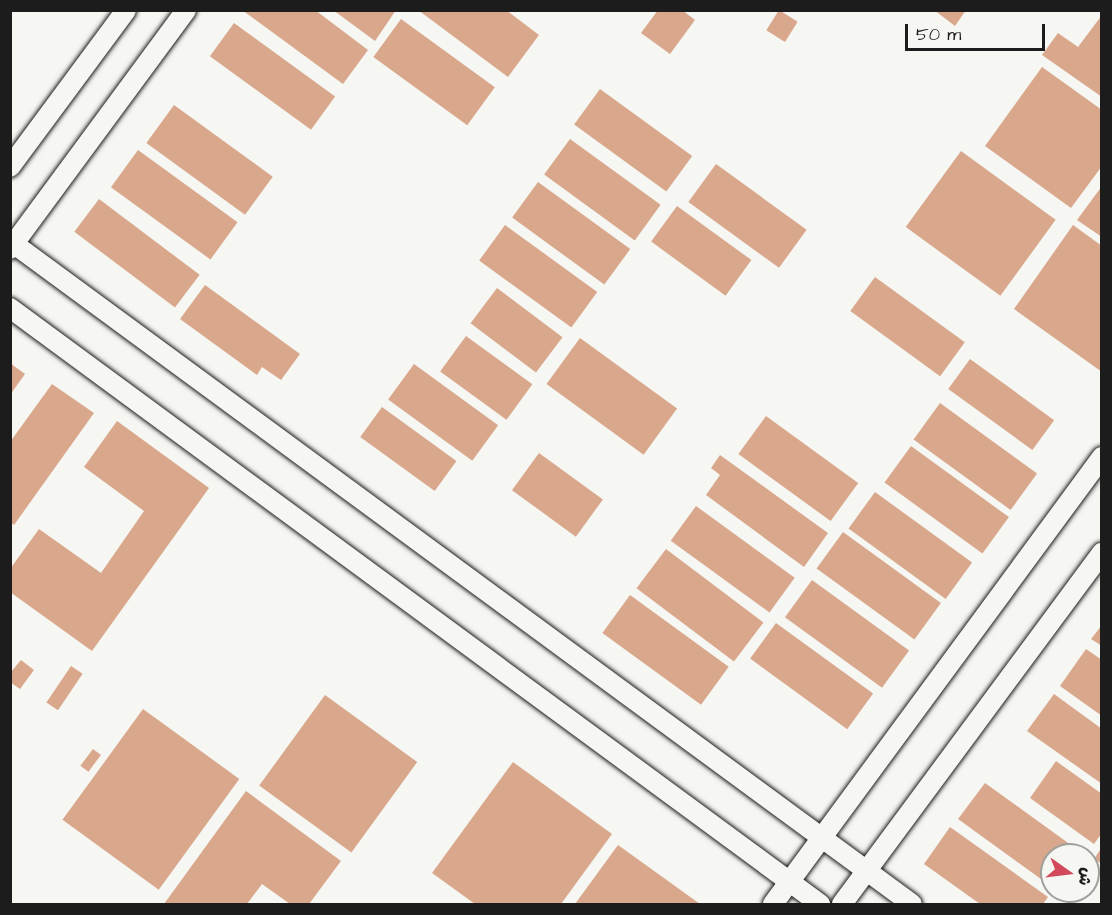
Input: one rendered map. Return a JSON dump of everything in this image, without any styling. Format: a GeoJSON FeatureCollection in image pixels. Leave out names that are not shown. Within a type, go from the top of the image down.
{"type":"FeatureCollection","features":[{"type":"Feature","properties":{"kind":"street"},"geometry":{"type":"LineString","coordinates":[[10,167],[126,10]]}},
{"type":"Feature","properties":{"kind":"street"},"geometry":{"type":"LineString","coordinates":[[186,10],[12,244],[912,904]]}},
{"type":"Feature","properties":{"kind":"street"},"geometry":{"type":"LineString","coordinates":[[10,308],[820,904]]}},
{"type":"Feature","properties":{"kind":"street"},"geometry":{"type":"LineString","coordinates":[[773,904],[1101,457]]}},
{"type":"Feature","properties":{"kind":"street"},"geometry":{"type":"LineString","coordinates":[[842,904],[1101,553]]}},
{"type":"Feature","properties":{"kind":"building"},"geometry":{"type":"Polygon","coordinates":[[[242,10],[315,10],[368,50],[343,84],[242,10]]]}},
{"type":"Feature","properties":{"kind":"building"},"geometry":{"type":"Polygon","coordinates":[[[333,10],[396,10],[375,41],[333,10]]]}},
{"type":"Feature","properties":{"kind":"building"},"geometry":{"type":"Polygon","coordinates":[[[418,10],[506,10],[539,35],[508,77],[418,10]]]}},
{"type":"Feature","properties":{"kind":"building"},"geometry":{"type":"Polygon","coordinates":[[[658,10],[682,10],[695,20],[670,54],[641,33],[658,10]]]}},
{"type":"Feature","properties":{"kind":"building"},"geometry":{"type":"Polygon","coordinates":[[[779,10],[798,22],[785,42],[766,30],[779,10]]]}},
{"type":"Feature","properties":{"kind":"building"},"geometry":{"type":"Polygon","coordinates":[[[934,10],[966,10],[955,26],[934,10]]]}},
{"type":"Feature","properties":{"kind":"building"},"geometry":{"type":"Polygon","coordinates":[[[1102,15],[1102,97],[1042,55],[1058,33],[1078,47],[1102,15]]]}},
{"type":"Feature","properties":{"kind":"building"},"geometry":{"type":"Polygon","coordinates":[[[401,19],[495,87],[467,125],[373,57],[401,19]]]}},
{"type":"Feature","properties":{"kind":"building"},"geometry":{"type":"Polygon","coordinates":[[[234,23],[335,96],[311,130],[210,56],[234,23]]]}},
{"type":"Feature","properties":{"kind":"building"},"geometry":{"type":"Polygon","coordinates":[[[1042,67],[1102,110],[1102,166],[1071,208],[985,146],[1042,67]]]}},
{"type":"Feature","properties":{"kind":"building"},"geometry":{"type":"Polygon","coordinates":[[[600,89],[692,156],[666,192],[574,125],[600,89]]]}},
{"type":"Feature","properties":{"kind":"building"},"geometry":{"type":"Polygon","coordinates":[[[174,105],[273,177],[245,215],[146,143],[174,105]]]}},
{"type":"Feature","properties":{"kind":"building"},"geometry":{"type":"Polygon","coordinates":[[[570,139],[661,205],[635,240],[544,175],[570,139]]]}},
{"type":"Feature","properties":{"kind":"building"},"geometry":{"type":"Polygon","coordinates":[[[138,150],[238,222],[210,260],[111,187],[138,150]]]}},
{"type":"Feature","properties":{"kind":"building"},"geometry":{"type":"Polygon","coordinates":[[[961,151],[1056,220],[1000,296],[906,227],[961,151]]]}},
{"type":"Feature","properties":{"kind":"building"},"geometry":{"type":"Polygon","coordinates":[[[716,164],[807,230],[779,268],[688,202],[716,164]]]}},
{"type":"Feature","properties":{"kind":"building"},"geometry":{"type":"Polygon","coordinates":[[[538,182],[630,249],[604,285],[512,218],[538,182]]]}},
{"type":"Feature","properties":{"kind":"building"},"geometry":{"type":"Polygon","coordinates":[[[1102,186],[1102,237],[1077,220],[1102,186]]]}},
{"type":"Feature","properties":{"kind":"building"},"geometry":{"type":"Polygon","coordinates":[[[99,199],[200,275],[175,308],[74,232],[99,199]]]}},
{"type":"Feature","properties":{"kind":"building"},"geometry":{"type":"Polygon","coordinates":[[[677,206],[751,260],[726,296],[651,242],[677,206]]]}},
{"type":"Feature","properties":{"kind":"building"},"geometry":{"type":"Polygon","coordinates":[[[505,225],[597,292],[571,328],[479,261],[505,225]]]}},
{"type":"Feature","properties":{"kind":"building"},"geometry":{"type":"Polygon","coordinates":[[[1073,225],[1102,246],[1102,372],[1014,309],[1073,225]]]}},
{"type":"Feature","properties":{"kind":"building"},"geometry":{"type":"Polygon","coordinates":[[[875,277],[965,342],[940,376],[850,311],[875,277]]]}},
{"type":"Feature","properties":{"kind":"building"},"geometry":{"type":"Polygon","coordinates":[[[205,285],[300,354],[281,380],[262,367],[257,375],[180,319],[205,285]]]}},
{"type":"Feature","properties":{"kind":"building"},"geometry":{"type":"Polygon","coordinates":[[[497,288],[562,337],[536,372],[471,323],[497,288]]]}},
{"type":"Feature","properties":{"kind":"building"},"geometry":{"type":"Polygon","coordinates":[[[466,336],[532,384],[506,420],[440,372],[466,336]]]}},
{"type":"Feature","properties":{"kind":"building"},"geometry":{"type":"Polygon","coordinates":[[[580,338],[677,409],[644,455],[546,384],[580,338]]]}},
{"type":"Feature","properties":{"kind":"building"},"geometry":{"type":"Polygon","coordinates":[[[970,359],[1054,420],[1032,450],[948,389],[970,359]]]}},
{"type":"Feature","properties":{"kind":"building"},"geometry":{"type":"Polygon","coordinates":[[[10,363],[25,374],[10,395],[10,363]]]}},
{"type":"Feature","properties":{"kind":"building"},"geometry":{"type":"Polygon","coordinates":[[[414,364],[498,425],[472,461],[388,400],[414,364]]]}},
{"type":"Feature","properties":{"kind":"building"},"geometry":{"type":"Polygon","coordinates":[[[52,384],[94,413],[14,525],[10,522],[10,442],[52,384]]]}},
{"type":"Feature","properties":{"kind":"building"},"geometry":{"type":"Polygon","coordinates":[[[940,403],[1037,474],[1011,510],[914,439],[940,403]]]}},
{"type":"Feature","properties":{"kind":"building"},"geometry":{"type":"Polygon","coordinates":[[[382,407],[456,461],[435,491],[360,437],[382,407]]]}},
{"type":"Feature","properties":{"kind":"building"},"geometry":{"type":"Polygon","coordinates":[[[766,416],[858,483],[831,521],[738,454],[766,416]]]}},
{"type":"Feature","properties":{"kind":"building"},"geometry":{"type":"Polygon","coordinates":[[[117,421],[209,488],[92,651],[10,592],[10,569],[39,529],[101,573],[144,511],[84,467],[117,421]]]}},
{"type":"Feature","properties":{"kind":"building"},"geometry":{"type":"Polygon","coordinates":[[[911,446],[1009,517],[982,554],[885,482],[911,446]]]}},
{"type":"Feature","properties":{"kind":"building"},"geometry":{"type":"Polygon","coordinates":[[[539,453],[603,499],[576,537],[512,490],[539,453]]]}},
{"type":"Feature","properties":{"kind":"building"},"geometry":{"type":"Polygon","coordinates":[[[720,455],[828,533],[804,567],[706,495],[720,475],[711,468],[720,455]]]}},
{"type":"Feature","properties":{"kind":"building"},"geometry":{"type":"Polygon","coordinates":[[[875,492],[972,563],[946,599],[849,528],[875,492]]]}},
{"type":"Feature","properties":{"kind":"building"},"geometry":{"type":"Polygon","coordinates":[[[696,506],[795,578],[769,612],[671,541],[696,506]]]}},
{"type":"Feature","properties":{"kind":"building"},"geometry":{"type":"Polygon","coordinates":[[[843,532],[941,603],[914,640],[817,568],[843,532]]]}},
{"type":"Feature","properties":{"kind":"building"},"geometry":{"type":"Polygon","coordinates":[[[666,549],[763,622],[734,662],[637,588],[666,549]]]}},
{"type":"Feature","properties":{"kind":"building"},"geometry":{"type":"Polygon","coordinates":[[[812,580],[909,651],[882,688],[785,617],[812,580]]]}},
{"type":"Feature","properties":{"kind":"building"},"geometry":{"type":"Polygon","coordinates":[[[630,595],[729,667],[701,705],[602,633],[630,595]]]}},
{"type":"Feature","properties":{"kind":"building"},"geometry":{"type":"Polygon","coordinates":[[[776,623],[873,694],[847,729],[750,659],[776,623]]]}},
{"type":"Feature","properties":{"kind":"building"},"geometry":{"type":"Polygon","coordinates":[[[1102,625],[1102,646],[1091,639],[1102,625]]]}},
{"type":"Feature","properties":{"kind":"building"},"geometry":{"type":"Polygon","coordinates":[[[1086,649],[1102,660],[1102,716],[1060,686],[1086,649]]]}},
{"type":"Feature","properties":{"kind":"building"},"geometry":{"type":"Polygon","coordinates":[[[21,660],[34,670],[20,689],[10,682],[10,673],[21,660]]]}},
{"type":"Feature","properties":{"kind":"building"},"geometry":{"type":"Polygon","coordinates":[[[71,666],[83,674],[58,710],[46,702],[71,666]]]}},
{"type":"Feature","properties":{"kind":"building"},"geometry":{"type":"Polygon","coordinates":[[[1054,694],[1102,729],[1102,784],[1027,731],[1054,694]]]}},
{"type":"Feature","properties":{"kind":"building"},"geometry":{"type":"Polygon","coordinates":[[[325,695],[417,762],[351,853],[259,786],[325,695]]]}},
{"type":"Feature","properties":{"kind":"building"},"geometry":{"type":"Polygon","coordinates":[[[143,709],[239,779],[159,890],[62,820],[143,709]]]}},
{"type":"Feature","properties":{"kind":"building"},"geometry":{"type":"Polygon","coordinates":[[[93,749],[101,755],[88,772],[80,766],[93,749]]]}},
{"type":"Feature","properties":{"kind":"building"},"geometry":{"type":"Polygon","coordinates":[[[1056,761],[1102,794],[1102,833],[1093,843],[1030,798],[1056,761]]]}},
{"type":"Feature","properties":{"kind":"building"},"geometry":{"type":"Polygon","coordinates":[[[513,762],[612,834],[561,904],[475,904],[432,873],[513,762]]]}},
{"type":"Feature","properties":{"kind":"building"},"geometry":{"type":"Polygon","coordinates":[[[985,783],[1068,843],[1040,843],[1040,878],[958,819],[985,783]]]}},
{"type":"Feature","properties":{"kind":"building"},"geometry":{"type":"Polygon","coordinates":[[[246,791],[341,861],[309,904],[290,904],[262,884],[247,904],[164,904],[246,791]]]}},
{"type":"Feature","properties":{"kind":"building"},"geometry":{"type":"Polygon","coordinates":[[[950,827],[1040,891],[1040,903],[1044,903],[980,904],[924,864],[950,827]]]}},
{"type":"Feature","properties":{"kind":"building"},"geometry":{"type":"Polygon","coordinates":[[[618,845],[700,904],[575,904],[618,845]]]}},
{"type":"Feature","properties":{"kind":"building"},"geometry":{"type":"Polygon","coordinates":[[[1102,847],[1102,864],[1100,863],[1102,847]]]}}]}
